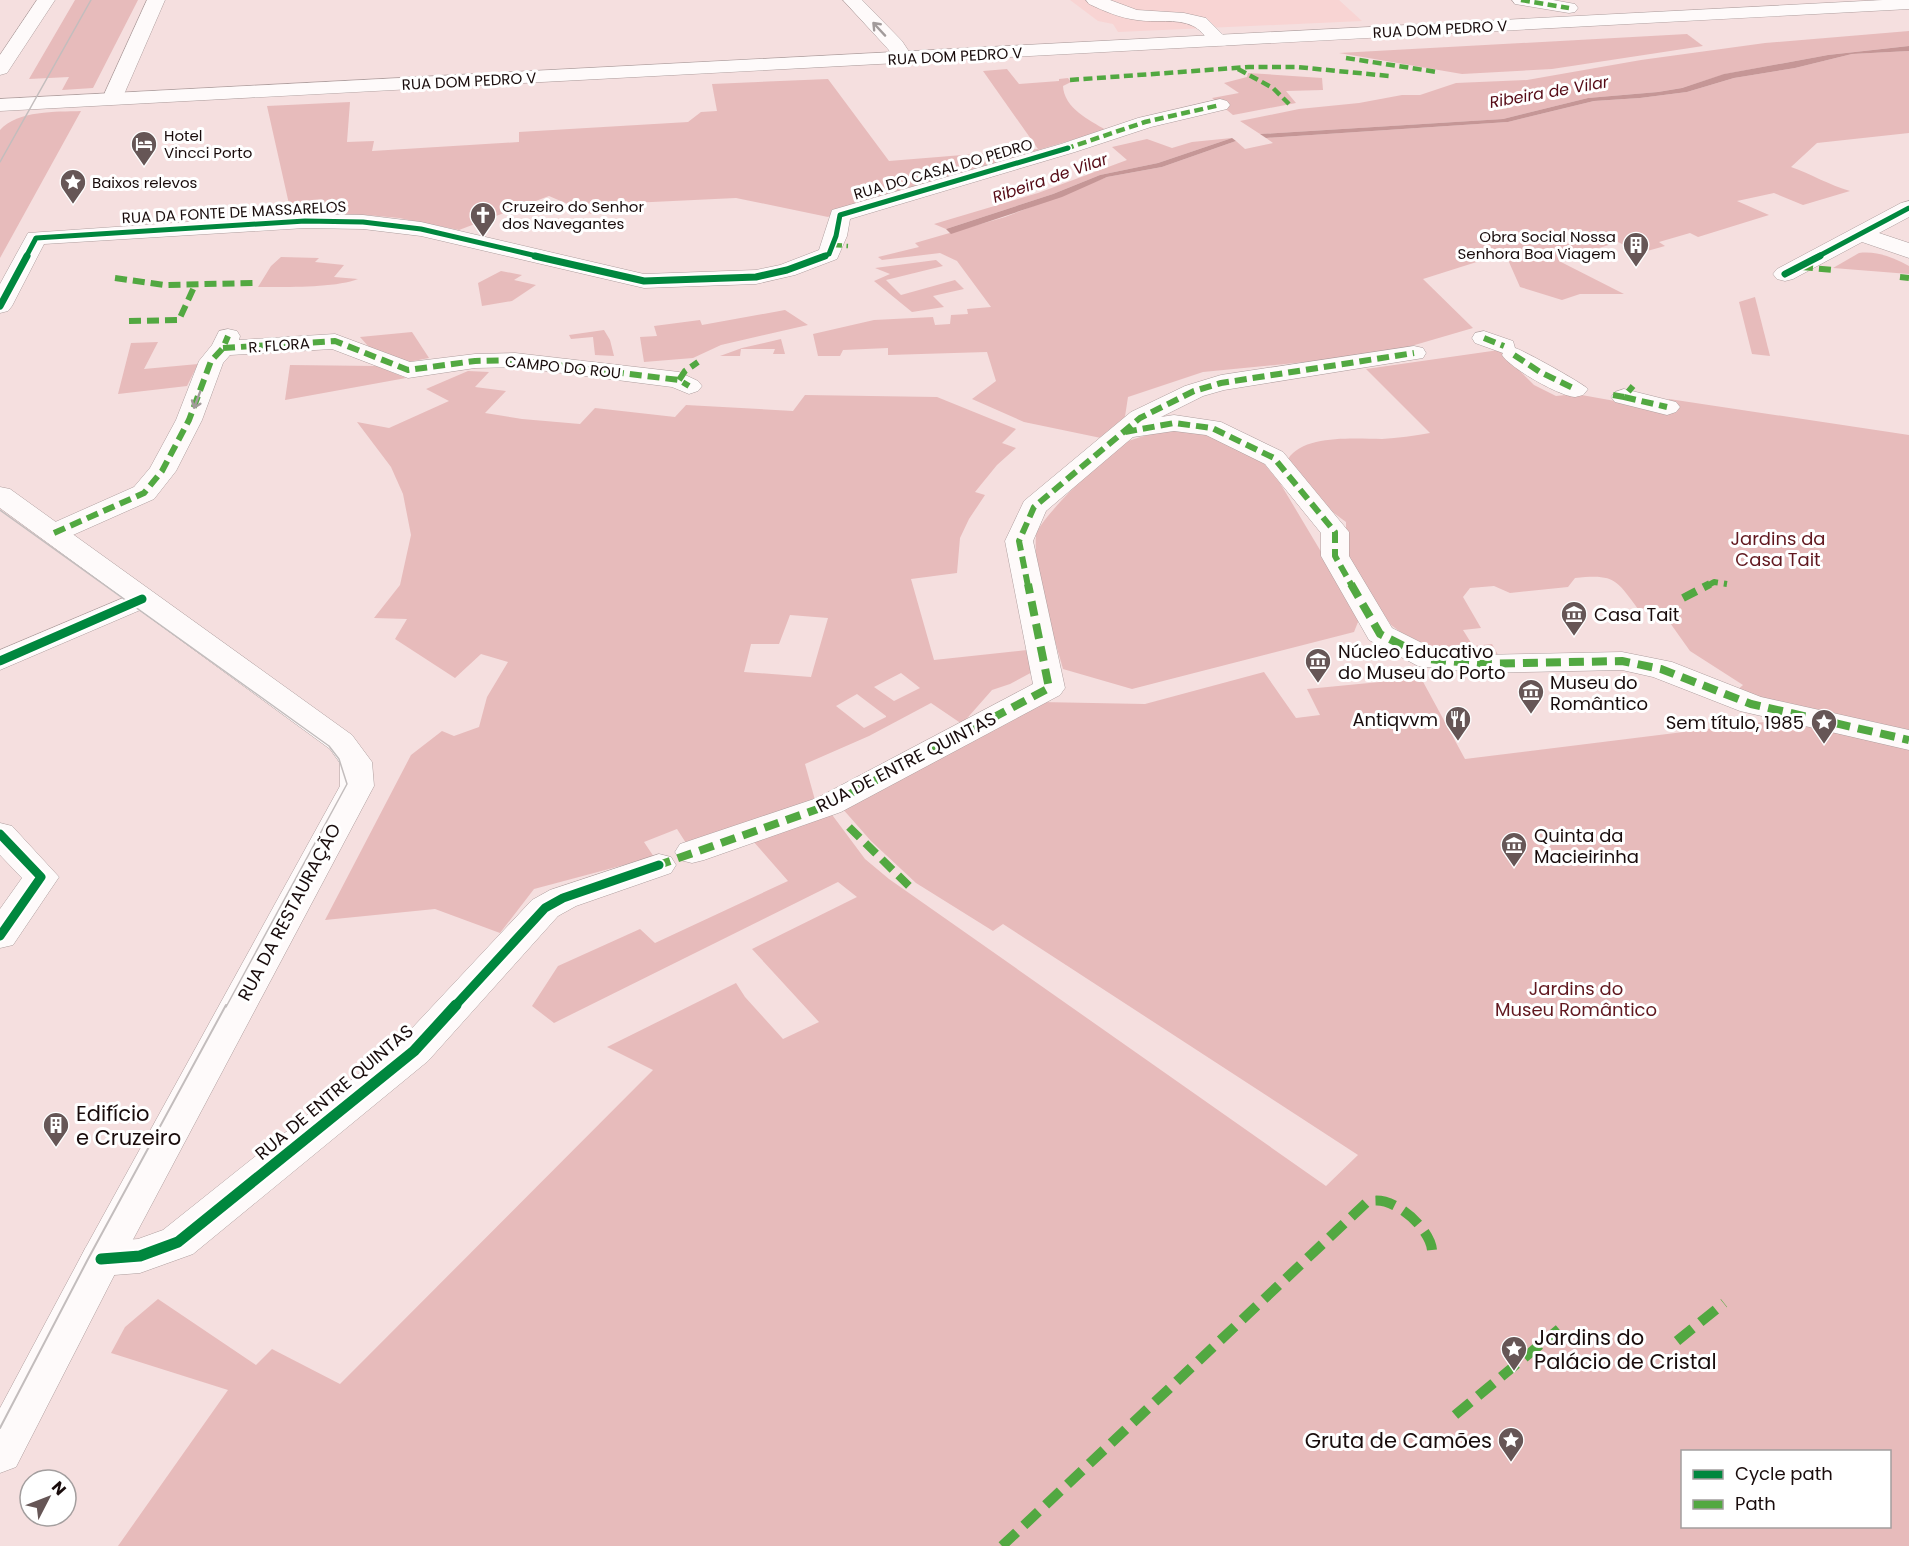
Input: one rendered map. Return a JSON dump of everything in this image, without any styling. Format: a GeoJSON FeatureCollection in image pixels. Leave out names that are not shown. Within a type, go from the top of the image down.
{"type":"FeatureCollection","features":[{"type":"Feature","properties":{"kind":"street"},"geometry":{"type":"LineString","coordinates":[[0,69],[46,0]]}},
{"type":"Feature","properties":{"kind":"street"},"geometry":{"type":"LineString","coordinates":[[112,99],[156,0]]}},
{"type":"Feature","properties":{"kind":"street"},"geometry":{"type":"LineString","coordinates":[[852,0],[895,45],[905,59]]}},
{"type":"Feature","properties":{"kind":"street"},"geometry":{"type":"LineString","coordinates":[[1095,0],[1120,11],[1137,15],[1184,18],[1200,22],[1220,41]]}},
{"type":"Feature","properties":{"kind":"street"},"geometry":{"type":"LineString","coordinates":[[1521,0],[1569,8]]}},
{"type":"Feature","properties":{"kind":"street","name":"RUA DOM PEDRO V"},"geometry":{"type":"LineString","coordinates":[[0,105],[905,59],[1909,4]]}},
{"type":"Feature","properties":{"kind":"street","name":"RUA DO CASAL DO PEDRO"},"geometry":{"type":"LineString","coordinates":[[644,281],[756,277],[787,270],[829,254],[840,246],[840,215],[1068,148],[1145,122],[1220,105]]}},
{"type":"Feature","properties":{"kind":"street"},"geometry":{"type":"LineString","coordinates":[[1785,274],[1909,208]]}},
{"type":"Feature","properties":{"kind":"street","name":"RUA DA FONTE DE MASSARELOS"},"geometry":{"type":"LineString","coordinates":[[0,306],[36,238],[363,222],[421,229],[644,281]]}},
{"type":"Feature","properties":{"kind":"street"},"geometry":{"type":"LineString","coordinates":[[1860,234],[1909,251]]}},
{"type":"Feature","properties":{"kind":"street","name":"R. FLORA"},"geometry":{"type":"LineString","coordinates":[[54,533],[144,493],[162,471],[189,420],[211,362],[225,342],[335,341]]}},
{"type":"Feature","properties":{"kind":"street","name":"CAMPO DO ROU"},"geometry":{"type":"LineString","coordinates":[[335,341],[408,370],[475,361],[515,360],[684,383],[685,371],[698,362]]}},
{"type":"Feature","properties":{"kind":"street"},"geometry":{"type":"LineString","coordinates":[[1501,346],[1540,372],[1575,389]]}},
{"type":"Feature","properties":{"kind":"street"},"geometry":{"type":"LineString","coordinates":[[1122,433],[1140,418],[1194,391],[1221,383],[1414,353]]}},
{"type":"Feature","properties":{"kind":"street"},"geometry":{"type":"LineString","coordinates":[[1623,393],[1667,407]]}},
{"type":"Feature","properties":{"kind":"street"},"geometry":{"type":"LineString","coordinates":[[1122,433],[1174,423],[1212,428],[1274,458],[1335,532],[1335,556],[1380,634],[1429,659],[1479,664],[1622,662],[1661,669],[1751,704],[1909,740]]}},
{"type":"Feature","properties":{"kind":"street","name":"RUA DE ENTRE QUINTAS"},"geometry":{"type":"LineString","coordinates":[[101,1259],[140,1256],[178,1242],[414,1051],[545,908],[563,898],[829,805],[1049,688],[1019,541],[1034,507],[1122,433]]}},
{"type":"Feature","properties":{"kind":"street","name":"RUA DA RESTAURAÇÃO"},"geometry":{"type":"LineString","coordinates":[[0,495],[341,742],[356,762],[357,786],[101,1259],[0,1453]]}},
{"type":"Feature","properties":{"kind":"street"},"geometry":{"type":"LineString","coordinates":[[0,661],[142,599]]}},
{"type":"Feature","properties":{"kind":"street"},"geometry":{"type":"LineString","coordinates":[[0,834],[41,877],[0,936]]}},
{"type":"Feature","properties":{"kind":"shaded area"},"geometry":{"type":"Polygon","coordinates":[[[1070,0],[1339,0],[1362,21],[1118,32],[1113,24],[1098,21],[1070,0]]]}},
{"type":"Feature","properties":{"kind":"shaded area"},"geometry":{"type":"Polygon","coordinates":[[[1909,46],[1909,51],[1852,54],[1795,68],[1734,78],[1687,92],[1594,101],[1508,122],[1266,138],[1260,134],[1503,119],[1588,98],[1658,92],[1682,88],[1724,74],[1828,55],[1909,46]]]}},
{"type":"Feature","properties":{"kind":"shaded area"},"geometry":{"type":"Polygon","coordinates":[[[1232,138],[1236,141],[1162,167],[1107,177],[1062,197],[951,234],[946,229],[1053,194],[1100,175],[1158,163],[1232,138]]]}},
{"type":"Feature","properties":{"kind":"green space"},"geometry":{"type":"Polygon","coordinates":[[[75,0],[138,0],[93,88],[62,90],[69,77],[29,79],[75,0]]]}},
{"type":"Feature","properties":{"kind":"green space"},"geometry":{"type":"Polygon","coordinates":[[[1909,31],[1909,46],[1828,55],[1725,74],[1682,88],[1658,92],[1588,98],[1503,119],[1260,134],[1240,121],[1299,109],[1359,103],[1402,95],[1420,95],[1456,83],[1527,80],[1641,60],[1765,43],[1909,31]]]}},
{"type":"Feature","properties":{"kind":"green space"},"geometry":{"type":"Polygon","coordinates":[[[1687,34],[1703,46],[1552,69],[1462,74],[1339,53],[1687,34]]]}},
{"type":"Feature","properties":{"kind":"green space"},"geometry":{"type":"Polygon","coordinates":[[[1909,51],[1909,133],[1817,143],[1791,167],[1850,191],[1803,205],[1774,193],[1737,201],[1769,215],[1698,237],[1690,233],[1659,242],[1665,246],[1640,253],[1618,242],[1559,261],[1624,294],[1580,294],[1562,300],[1520,287],[1505,253],[1423,279],[1473,328],[1401,349],[1346,358],[1203,372],[1128,397],[1124,423],[1101,438],[1024,422],[972,399],[996,381],[987,352],[888,355],[888,348],[843,350],[840,356],[818,356],[813,334],[874,320],[933,317],[935,325],[950,324],[951,315],[968,314],[967,309],[991,307],[957,261],[940,253],[882,260],[878,257],[919,247],[915,243],[1005,217],[1107,177],[1162,167],[1236,141],[1245,149],[1273,143],[1266,138],[1508,122],[1594,101],[1687,92],[1734,78],[1795,68],[1852,54],[1909,51]]]}},
{"type":"Feature","properties":{"kind":"green space"},"geometry":{"type":"Polygon","coordinates":[[[1007,69],[1019,84],[1059,81],[1059,79],[1068,78],[1071,82],[1063,86],[1068,101],[1078,112],[1106,130],[847,206],[828,217],[736,198],[631,203],[591,214],[549,196],[459,230],[399,218],[291,213],[267,106],[350,102],[347,142],[374,141],[372,151],[519,142],[519,132],[688,122],[701,112],[717,111],[712,84],[828,79],[889,161],[1038,149],[983,71],[1007,69]]]}},
{"type":"Feature","properties":{"kind":"green space"},"geometry":{"type":"Polygon","coordinates":[[[1248,73],[1322,78],[1323,90],[1286,91],[1296,103],[1233,115],[1212,98],[1239,93],[1224,83],[1247,77],[1248,73]]]}},
{"type":"Feature","properties":{"kind":"green space"},"geometry":{"type":"Polygon","coordinates":[[[81,111],[0,258],[0,130],[8,123],[27,115],[81,111]]]}},
{"type":"Feature","properties":{"kind":"green space"},"geometry":{"type":"Polygon","coordinates":[[[1232,138],[1158,163],[1100,175],[1053,194],[946,229],[934,224],[1038,193],[1127,160],[1112,147],[1147,139],[1172,148],[1192,142],[1232,138]]]}},
{"type":"Feature","properties":{"kind":"green space"},"geometry":{"type":"Polygon","coordinates":[[[1859,253],[1885,255],[1897,260],[1909,266],[1909,274],[1833,268],[1859,253]]]}},
{"type":"Feature","properties":{"kind":"green space"},"geometry":{"type":"Polygon","coordinates":[[[281,257],[319,258],[315,262],[344,265],[334,277],[358,279],[323,285],[258,287],[271,266],[281,257]]]}},
{"type":"Feature","properties":{"kind":"green space"},"geometry":{"type":"Polygon","coordinates":[[[936,260],[943,266],[886,280],[901,295],[955,280],[964,289],[933,296],[944,307],[912,312],[874,281],[890,274],[875,268],[936,260]]]}},
{"type":"Feature","properties":{"kind":"green space"},"geometry":{"type":"Polygon","coordinates":[[[501,271],[522,275],[514,280],[536,285],[512,301],[482,306],[478,283],[501,271]]]}},
{"type":"Feature","properties":{"kind":"green space"},"geometry":{"type":"Polygon","coordinates":[[[1755,297],[1770,356],[1752,354],[1739,302],[1755,297]]]}},
{"type":"Feature","properties":{"kind":"green space"},"geometry":{"type":"Polygon","coordinates":[[[785,310],[808,325],[721,345],[693,358],[644,362],[640,337],[657,336],[654,326],[700,320],[702,325],[785,310]]]}},
{"type":"Feature","properties":{"kind":"green space"},"geometry":{"type":"Polygon","coordinates":[[[604,330],[610,340],[614,356],[595,355],[593,337],[571,339],[569,335],[604,330]]]}},
{"type":"Feature","properties":{"kind":"green space"},"geometry":{"type":"Polygon","coordinates":[[[412,332],[429,358],[403,363],[369,347],[360,337],[412,332]]]}},
{"type":"Feature","properties":{"kind":"green space"},"geometry":{"type":"Polygon","coordinates":[[[781,339],[785,354],[773,354],[775,349],[741,349],[740,356],[720,356],[742,348],[781,339]]]}},
{"type":"Feature","properties":{"kind":"green space"},"geometry":{"type":"Polygon","coordinates":[[[158,342],[144,369],[198,364],[187,386],[118,394],[131,343],[158,342]]]}},
{"type":"Feature","properties":{"kind":"green space","name":"Jardins da Casa Tait"},"geometry":{"type":"Polygon","coordinates":[[[1499,350],[1534,385],[1556,396],[1576,394],[1665,410],[1669,399],[1909,435],[1909,731],[1734,693],[1743,685],[1690,651],[1658,606],[1638,609],[1619,585],[1606,578],[1575,578],[1568,587],[1510,593],[1494,586],[1470,588],[1463,597],[1481,628],[1463,630],[1473,646],[1492,644],[1501,660],[1443,655],[1412,641],[1391,625],[1353,568],[1346,550],[1346,522],[1327,508],[1288,459],[1306,445],[1318,442],[1345,439],[1388,439],[1430,433],[1366,369],[1499,350]]]}},
{"type":"Feature","properties":{"kind":"green space"},"geometry":{"type":"Polygon","coordinates":[[[290,365],[377,366],[406,378],[285,400],[290,365]]]}},
{"type":"Feature","properties":{"kind":"green space"},"geometry":{"type":"Polygon","coordinates":[[[468,371],[489,372],[475,387],[506,391],[485,413],[580,424],[595,408],[675,417],[686,405],[793,411],[805,395],[937,397],[1016,429],[1002,443],[1016,448],[997,465],[975,492],[985,495],[960,538],[957,573],[911,579],[934,660],[1036,649],[1036,670],[1010,684],[992,690],[962,724],[931,703],[869,736],[805,764],[815,800],[686,843],[677,829],[644,842],[654,857],[534,889],[500,933],[435,909],[325,920],[411,755],[442,731],[454,736],[479,727],[487,697],[508,662],[481,654],[455,678],[395,639],[407,619],[374,618],[400,585],[411,535],[403,494],[391,467],[357,422],[389,428],[449,401],[426,389],[468,371]],[[790,615],[779,644],[751,644],[744,672],[811,677],[828,618],[790,615]],[[901,673],[874,687],[894,701],[920,688],[901,673]],[[857,694],[836,706],[864,728],[886,717],[857,694]]]}},
{"type":"Feature","properties":{"kind":"green space"},"geometry":{"type":"Polygon","coordinates":[[[1173,430],[1200,431],[1257,455],[1280,483],[1360,617],[1354,632],[1132,689],[1063,669],[1037,569],[1036,535],[1039,527],[1075,486],[1116,448],[1136,438],[1173,430]]]}},
{"type":"Feature","properties":{"kind":"green space","name":"Jardins do Museu Romântico"},"geometry":{"type":"Polygon","coordinates":[[[1264,672],[1296,718],[1320,715],[1307,689],[1421,678],[1465,759],[1780,720],[1909,749],[1909,1546],[118,1546],[228,1390],[111,1353],[125,1327],[158,1299],[256,1365],[272,1349],[340,1384],[653,1070],[607,1047],[736,983],[745,997],[783,1039],[819,1022],[752,949],[857,897],[838,882],[554,1023],[532,1006],[558,966],[640,929],[655,943],[788,881],[753,841],[830,812],[865,859],[889,879],[1326,1186],[1358,1155],[1003,924],[993,931],[916,883],[871,841],[841,807],[1040,702],[1145,704],[1264,672]]]}},
{"type":"Feature","properties":{"kind":"tram line"},"geometry":{"type":"LineString","coordinates":[[0,162],[91,0]]}},
{"type":"Feature","properties":{"kind":"tram line"},"geometry":{"type":"LineString","coordinates":[[0,510],[329,746],[339,759],[347,784],[226,1007]]}},
{"type":"Feature","properties":{"kind":"tram line"},"geometry":{"type":"LineString","coordinates":[[0,1428],[88,1259],[226,1005]]}},
{"type":"Feature","properties":{"kind":"marked path"},"geometry":{"type":"LineString","coordinates":[[1521,0],[1569,8]]}},
{"type":"Feature","properties":{"kind":"marked path"},"geometry":{"type":"LineString","coordinates":[[1346,58],[1437,72]]}},
{"type":"Feature","properties":{"kind":"marked path"},"geometry":{"type":"LineString","coordinates":[[1070,80],[1249,67],[1297,67],[1389,76]]}},
{"type":"Feature","properties":{"kind":"marked path"},"geometry":{"type":"LineString","coordinates":[[1238,69],[1273,88],[1289,104]]}},
{"type":"Feature","properties":{"kind":"marked path"},"geometry":{"type":"LineString","coordinates":[[1065,149],[1145,122],[1220,105]]}},
{"type":"Feature","properties":{"kind":"marked path"},"geometry":{"type":"LineString","coordinates":[[833,245],[848,246]]}},
{"type":"Feature","properties":{"kind":"marked path"},"geometry":{"type":"LineString","coordinates":[[1801,267],[1833,270]]}},
{"type":"Feature","properties":{"kind":"marked path"},"geometry":{"type":"LineString","coordinates":[[1900,277],[1909,278]]}},
{"type":"Feature","properties":{"kind":"marked path"},"geometry":{"type":"LineString","coordinates":[[115,278],[164,285],[254,283]]}},
{"type":"Feature","properties":{"kind":"marked path"},"geometry":{"type":"LineString","coordinates":[[129,321],[179,320],[195,285]]}},
{"type":"Feature","properties":{"kind":"marked path"},"geometry":{"type":"LineString","coordinates":[[54,533],[144,493],[162,471],[189,420],[211,361],[223,348],[228,336]]}},
{"type":"Feature","properties":{"kind":"marked path"},"geometry":{"type":"LineString","coordinates":[[1484,338],[1504,346]]}},
{"type":"Feature","properties":{"kind":"marked path"},"geometry":{"type":"LineString","coordinates":[[223,348],[335,341],[408,370],[475,361],[515,360],[679,380],[689,386]]}},
{"type":"Feature","properties":{"kind":"marked path"},"geometry":{"type":"LineString","coordinates":[[656,866],[829,805],[1049,688],[1019,541],[1034,507],[1140,418],[1194,391],[1221,383],[1414,353]]}},
{"type":"Feature","properties":{"kind":"marked path"},"geometry":{"type":"LineString","coordinates":[[1514,355],[1540,372],[1575,389]]}},
{"type":"Feature","properties":{"kind":"marked path"},"geometry":{"type":"LineString","coordinates":[[679,380],[685,371],[698,362]]}},
{"type":"Feature","properties":{"kind":"marked path"},"geometry":{"type":"LineString","coordinates":[[1613,395],[1624,397],[1633,386]]}},
{"type":"Feature","properties":{"kind":"marked path"},"geometry":{"type":"LineString","coordinates":[[1624,397],[1667,407]]}},
{"type":"Feature","properties":{"kind":"marked path"},"geometry":{"type":"LineString","coordinates":[[1125,432],[1174,423],[1212,428],[1274,458],[1335,532],[1335,556],[1380,634],[1429,659],[1479,664],[1622,661],[1661,669],[1751,704],[1909,740]]}},
{"type":"Feature","properties":{"kind":"marked path"},"geometry":{"type":"LineString","coordinates":[[1683,598],[1714,582],[1727,584]]}},
{"type":"Feature","properties":{"kind":"marked path"},"geometry":{"type":"LineString","coordinates":[[849,827],[910,887]]}},
{"type":"Feature","properties":{"kind":"marked path"},"geometry":{"type":"LineString","coordinates":[[1002,1546],[1366,1203],[1374,1199],[1385,1200],[1415,1220],[1431,1238],[1432,1250]]}},
{"type":"Feature","properties":{"kind":"marked path"},"geometry":{"type":"LineString","coordinates":[[1677,1341],[1724,1303]]}},
{"type":"Feature","properties":{"kind":"marked path"},"geometry":{"type":"LineString","coordinates":[[1455,1415],[1559,1329]]}},
{"type":"Feature","properties":{"kind":"cycle path"},"geometry":{"type":"LineString","coordinates":[[0,306],[36,238],[305,221],[363,222],[421,229],[644,281],[756,277],[787,270],[829,254],[836,236],[840,215],[1068,148]]}},
{"type":"Feature","properties":{"kind":"cycle path"},"geometry":{"type":"LineString","coordinates":[[1785,274],[1909,208]]}},
{"type":"Feature","properties":{"kind":"cycle path"},"geometry":{"type":"LineString","coordinates":[[0,661],[142,599]]}},
{"type":"Feature","properties":{"kind":"cycle path"},"geometry":{"type":"LineString","coordinates":[[0,834],[41,877],[0,936]]}},
{"type":"Feature","properties":{"kind":"cycle path"},"geometry":{"type":"LineString","coordinates":[[101,1259],[140,1256],[178,1242],[414,1051],[545,908],[563,898],[659,865]]}},
{"type":"Feature","properties":{"kind":"place","name":"Hotel Vincci Porto"},"geometry":{"type":"Point","coordinates":[144,167]}},
{"type":"Feature","properties":{"kind":"place","name":"Baixos relevos"},"geometry":{"type":"Point","coordinates":[73,205]}},
{"type":"Feature","properties":{"kind":"place","name":"Cruzeiro do Senhor dos Navegantes"},"geometry":{"type":"Point","coordinates":[483,238]}},
{"type":"Feature","properties":{"kind":"place","name":"Obra Social Nossa Senhora Boa Viagem"},"geometry":{"type":"Point","coordinates":[1636,268]}},
{"type":"Feature","properties":{"kind":"place","name":"Casa Tait"},"geometry":{"type":"Point","coordinates":[1574,637]}},
{"type":"Feature","properties":{"kind":"place","name":"Núcleo Educativo do Museu do Porto"},"geometry":{"type":"Point","coordinates":[1318,684]}},
{"type":"Feature","properties":{"kind":"place","name":"Museu do Romântico"},"geometry":{"type":"Point","coordinates":[1531,715]}},
{"type":"Feature","properties":{"kind":"place","name":"Antiqvvm"},"geometry":{"type":"Point","coordinates":[1458,742]}},
{"type":"Feature","properties":{"kind":"place","name":"Sem título, 1985"},"geometry":{"type":"Point","coordinates":[1824,745]}},
{"type":"Feature","properties":{"kind":"place","name":"Quinta da Macieirinha"},"geometry":{"type":"Point","coordinates":[1514,868]}},
{"type":"Feature","properties":{"kind":"place","name":"Edifício e Cruzeiro"},"geometry":{"type":"Point","coordinates":[56,1148]}},
{"type":"Feature","properties":{"kind":"place","name":"Jardins do Palácio de Cristal"},"geometry":{"type":"Point","coordinates":[1514,1372]}},
{"type":"Feature","properties":{"kind":"place","name":"Gruta de Camões"},"geometry":{"type":"Point","coordinates":[1511,1463]}},
{"type":"Feature","properties":{"kind":"water label","name":"Ribeira de Vilar"},"geometry":{"type":"Point","coordinates":[1549,92]}},
{"type":"Feature","properties":{"kind":"water label","name":"Ribeira de Vilar"},"geometry":{"type":"Point","coordinates":[1050,178]}}]}
